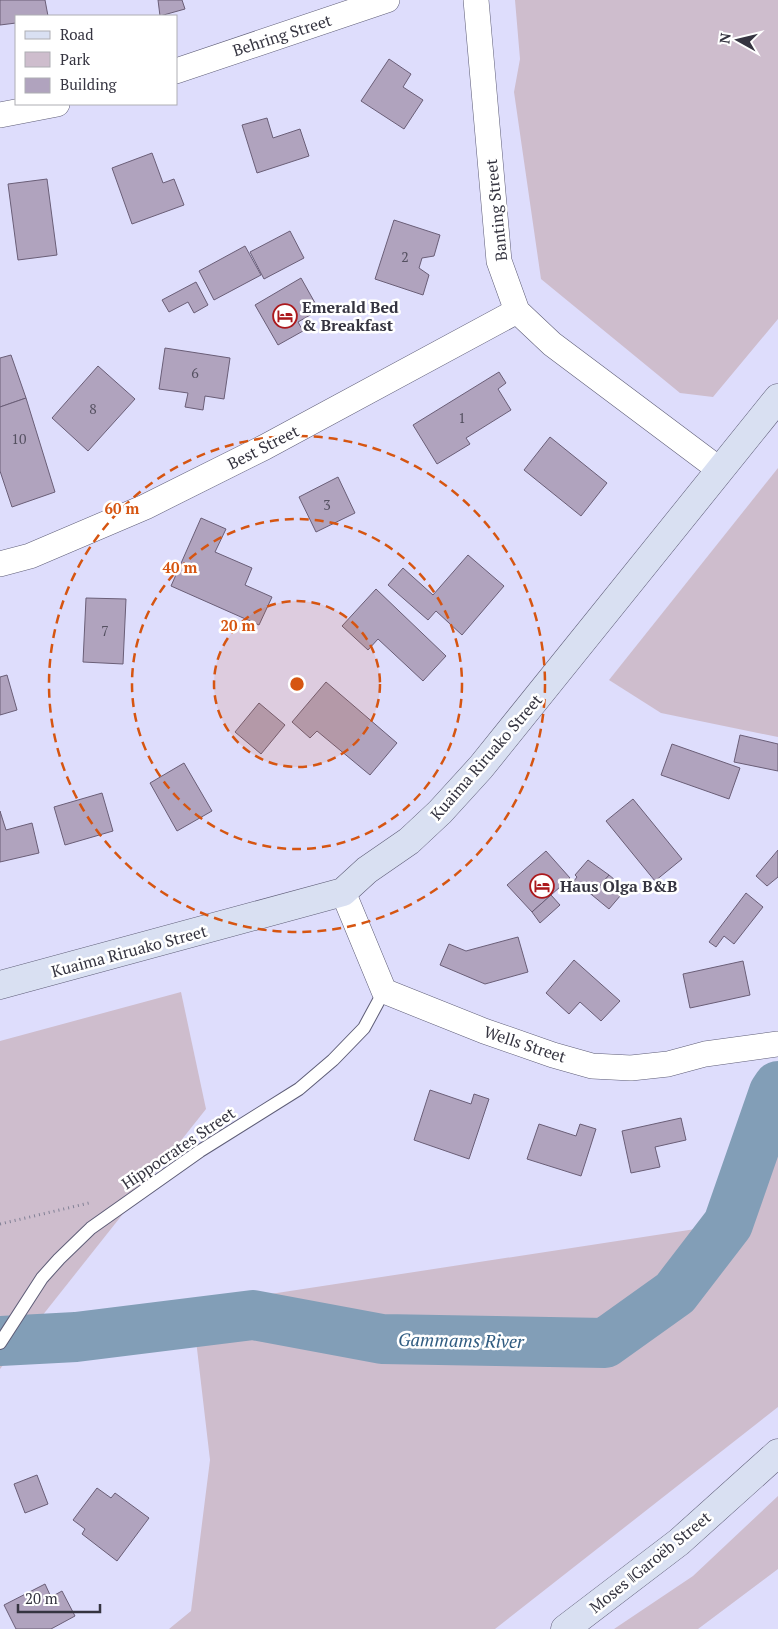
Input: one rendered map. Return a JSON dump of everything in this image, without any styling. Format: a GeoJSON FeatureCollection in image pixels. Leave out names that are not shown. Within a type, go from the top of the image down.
{"type":"FeatureCollection","features":[{"type":"Feature","properties":{"kind":"street","name":"Behring Street"},"geometry":{"type":"LineString","coordinates":[[178,70],[387,0]]}},
{"type":"Feature","properties":{"kind":"street","name":"Banting Street"},"geometry":{"type":"LineString","coordinates":[[476,0],[499,261],[517,310],[552,344],[720,470]]}},
{"type":"Feature","properties":{"kind":"street"},"geometry":{"type":"LineString","coordinates":[[0,115],[52,105]]}},
{"type":"Feature","properties":{"kind":"street","name":"Best Street"},"geometry":{"type":"LineString","coordinates":[[0,564],[30,556],[145,507],[265,447],[517,310]]}},
{"type":"Feature","properties":{"kind":"street","name":"Kuaima Riruako Street"},"geometry":{"type":"LineString","coordinates":[[0,985],[342,892],[367,870],[409,842],[481,767],[778,398]]}},
{"type":"Feature","properties":{"kind":"street"},"geometry":{"type":"LineString","coordinates":[[342,892],[384,991]]}},
{"type":"Feature","properties":{"kind":"street","name":"Wells Street"},"geometry":{"type":"LineString","coordinates":[[384,991],[484,1031],[592,1066],[631,1068],[668,1064],[705,1054],[778,1044]]}},
{"type":"Feature","properties":{"kind":"street","name":"Moses ǁGaroëb Street"},"geometry":{"type":"LineString","coordinates":[[564,1629],[679,1542],[778,1453]]}},
{"type":"Feature","properties":{"kind":"lane","name":"Hippocrates Street"},"geometry":{"type":"LineString","coordinates":[[0,1343],[42,1278],[91,1228],[200,1151],[300,1089],[364,1028],[384,991]]}},
{"type":"Feature","properties":{"kind":"path"},"geometry":{"type":"LineString","coordinates":[[0,1224],[95,1202]]}},
{"type":"Feature","properties":{"kind":"green space"},"geometry":{"type":"Polygon","coordinates":[[[515,0],[778,0],[778,319],[713,397],[680,393],[541,279],[514,92],[520,59],[515,0]]]}},
{"type":"Feature","properties":{"kind":"green space"},"geometry":{"type":"Polygon","coordinates":[[[778,468],[778,737],[661,713],[609,680],[778,468]]]}},
{"type":"Feature","properties":{"kind":"green space"},"geometry":{"type":"Polygon","coordinates":[[[181,992],[206,1109],[0,1369],[0,1041],[181,992]]]}},
{"type":"Feature","properties":{"kind":"green space"},"geometry":{"type":"Polygon","coordinates":[[[778,1091],[778,1407],[495,1629],[169,1629],[191,1611],[210,1460],[192,1306],[728,1224],[774,1092],[778,1091]]]}},
{"type":"Feature","properties":{"kind":"green space"},"geometry":{"type":"Polygon","coordinates":[[[778,1496],[778,1569],[698,1629],[614,1629],[693,1576],[778,1496]]]}},
{"type":"Feature","properties":{"kind":"building"},"geometry":{"type":"Polygon","coordinates":[[[0,0],[45,0],[48,15],[15,15],[15,23],[0,25],[0,0]]]}},
{"type":"Feature","properties":{"kind":"building"},"geometry":{"type":"Polygon","coordinates":[[[158,0],[182,0],[185,9],[160,15],[158,0]]]}},
{"type":"Feature","properties":{"kind":"building"},"geometry":{"type":"Polygon","coordinates":[[[389,59],[411,74],[403,87],[423,100],[404,129],[361,101],[389,59]]]}},
{"type":"Feature","properties":{"kind":"building"},"geometry":{"type":"Polygon","coordinates":[[[267,118],[273,138],[300,129],[309,156],[257,173],[242,125],[267,118]]]}},
{"type":"Feature","properties":{"kind":"building"},"geometry":{"type":"Polygon","coordinates":[[[152,153],[163,183],[174,179],[184,205],[132,224],[112,168],[152,153]]]}},
{"type":"Feature","properties":{"kind":"building"},"geometry":{"type":"Polygon","coordinates":[[[47,179],[57,255],[18,260],[8,184],[47,179]]]}},
{"type":"Feature","properties":{"kind":"building"},"geometry":{"type":"Polygon","coordinates":[[[394,220],[440,235],[434,256],[422,258],[419,268],[429,275],[423,295],[375,279],[394,220]]]}},
{"type":"Feature","properties":{"kind":"building"},"geometry":{"type":"Polygon","coordinates":[[[290,231],[304,258],[264,279],[250,252],[290,231]]]}},
{"type":"Feature","properties":{"kind":"building"},"geometry":{"type":"Polygon","coordinates":[[[245,246],[261,275],[214,300],[199,271],[245,246]]]}},
{"type":"Feature","properties":{"kind":"building","name":"Emerald Bed & Breakfast"},"geometry":{"type":"Polygon","coordinates":[[[301,278],[319,310],[298,322],[303,331],[278,345],[255,305],[301,278]]]}},
{"type":"Feature","properties":{"kind":"building"},"geometry":{"type":"Polygon","coordinates":[[[196,282],[208,305],[194,313],[188,302],[169,312],[162,300],[196,282]]]}},
{"type":"Feature","properties":{"kind":"building"},"geometry":{"type":"Polygon","coordinates":[[[165,348],[230,358],[224,399],[205,396],[203,410],[185,407],[188,393],[159,389],[165,348]]]}},
{"type":"Feature","properties":{"kind":"building"},"geometry":{"type":"Polygon","coordinates":[[[11,355],[26,398],[0,407],[0,358],[11,355]]]}},
{"type":"Feature","properties":{"kind":"building"},"geometry":{"type":"Polygon","coordinates":[[[98,366],[135,399],[88,451],[52,418],[98,366]]]}},
{"type":"Feature","properties":{"kind":"building"},"geometry":{"type":"Polygon","coordinates":[[[499,372],[506,383],[498,389],[511,410],[466,438],[470,444],[437,464],[413,425],[499,372]]]}},
{"type":"Feature","properties":{"kind":"building"},"geometry":{"type":"Polygon","coordinates":[[[26,398],[55,492],[12,507],[0,471],[0,407],[26,398]]]}},
{"type":"Feature","properties":{"kind":"building"},"geometry":{"type":"Polygon","coordinates":[[[550,437],[607,483],[581,516],[524,470],[550,437]]]}},
{"type":"Feature","properties":{"kind":"building"},"geometry":{"type":"Polygon","coordinates":[[[338,477],[355,513],[316,532],[299,497],[338,477]]]}},
{"type":"Feature","properties":{"kind":"building"},"geometry":{"type":"Polygon","coordinates":[[[201,518],[226,529],[215,552],[252,568],[245,585],[272,597],[259,625],[171,586],[201,518]]]}},
{"type":"Feature","properties":{"kind":"building"},"geometry":{"type":"Polygon","coordinates":[[[468,555],[504,586],[462,635],[436,611],[428,620],[388,585],[403,568],[433,595],[468,555]]]}},
{"type":"Feature","properties":{"kind":"building"},"geometry":{"type":"Polygon","coordinates":[[[376,589],[446,656],[423,681],[378,639],[368,650],[342,626],[376,589]]]}},
{"type":"Feature","properties":{"kind":"building"},"geometry":{"type":"Polygon","coordinates":[[[86,598],[126,599],[123,664],[83,662],[86,598]]]}},
{"type":"Feature","properties":{"kind":"building"},"geometry":{"type":"Polygon","coordinates":[[[7,675],[17,710],[0,715],[0,677],[7,675]]]}},
{"type":"Feature","properties":{"kind":"building"},"geometry":{"type":"Polygon","coordinates":[[[326,682],[397,743],[370,775],[317,731],[310,738],[292,722],[326,682]]]}},
{"type":"Feature","properties":{"kind":"building"},"geometry":{"type":"Polygon","coordinates":[[[259,703],[285,725],[261,754],[235,732],[259,703]]]}},
{"type":"Feature","properties":{"kind":"building"},"geometry":{"type":"Polygon","coordinates":[[[740,735],[778,744],[778,771],[734,762],[740,735]]]}},
{"type":"Feature","properties":{"kind":"building"},"geometry":{"type":"Polygon","coordinates":[[[672,744],[740,768],[729,799],[661,775],[672,744]]]}},
{"type":"Feature","properties":{"kind":"building"},"geometry":{"type":"Polygon","coordinates":[[[184,763],[212,811],[177,831],[150,783],[184,763]]]}},
{"type":"Feature","properties":{"kind":"building"},"geometry":{"type":"Polygon","coordinates":[[[102,793],[113,831],[65,845],[54,807],[102,793]]]}},
{"type":"Feature","properties":{"kind":"building"},"geometry":{"type":"Polygon","coordinates":[[[633,799],[682,859],[655,881],[606,821],[633,799]]]}},
{"type":"Feature","properties":{"kind":"building"},"geometry":{"type":"Polygon","coordinates":[[[0,811],[6,830],[32,823],[39,853],[0,862],[0,811]]]}},
{"type":"Feature","properties":{"kind":"building"},"geometry":{"type":"Polygon","coordinates":[[[778,850],[778,877],[767,886],[756,876],[778,850]]]}},
{"type":"Feature","properties":{"kind":"building"},"geometry":{"type":"Polygon","coordinates":[[[546,851],[570,878],[532,912],[507,885],[546,851]]]}},
{"type":"Feature","properties":{"kind":"building"},"geometry":{"type":"Polygon","coordinates":[[[588,860],[609,875],[592,895],[574,881],[577,877],[575,875],[588,860]]]}},
{"type":"Feature","properties":{"kind":"building"},"geometry":{"type":"Polygon","coordinates":[[[609,875],[626,889],[609,909],[592,895],[609,875]]]}},
{"type":"Feature","properties":{"kind":"building"},"geometry":{"type":"Polygon","coordinates":[[[746,893],[763,907],[734,944],[724,936],[716,947],[709,942],[746,893]]]}},
{"type":"Feature","properties":{"kind":"building"},"geometry":{"type":"Polygon","coordinates":[[[551,895],[560,905],[540,923],[532,912],[551,895]]]}},
{"type":"Feature","properties":{"kind":"building"},"geometry":{"type":"Polygon","coordinates":[[[518,937],[528,972],[485,984],[440,965],[449,944],[466,951],[518,937]]]}},
{"type":"Feature","properties":{"kind":"building"},"geometry":{"type":"Polygon","coordinates":[[[574,960],[620,1001],[601,1021],[580,1002],[569,1014],[546,993],[574,960]]]}},
{"type":"Feature","properties":{"kind":"building"},"geometry":{"type":"Polygon","coordinates":[[[743,961],[750,995],[690,1008],[683,974],[743,961]]]}},
{"type":"Feature","properties":{"kind":"building"},"geometry":{"type":"Polygon","coordinates":[[[430,1090],[471,1104],[474,1094],[489,1099],[469,1159],[414,1140],[430,1090]]]}},
{"type":"Feature","properties":{"kind":"building"},"geometry":{"type":"Polygon","coordinates":[[[681,1118],[686,1140],[655,1147],[660,1167],[631,1173],[622,1131],[681,1118]]]}},
{"type":"Feature","properties":{"kind":"building"},"geometry":{"type":"Polygon","coordinates":[[[539,1124],[576,1136],[580,1124],[596,1129],[581,1176],[527,1159],[539,1124]]]}},
{"type":"Feature","properties":{"kind":"building"},"geometry":{"type":"Polygon","coordinates":[[[37,1475],[48,1504],[25,1513],[14,1484],[37,1475]]]}},
{"type":"Feature","properties":{"kind":"building"},"geometry":{"type":"Polygon","coordinates":[[[97,1488],[111,1498],[115,1493],[149,1518],[117,1561],[82,1534],[85,1529],[73,1520],[97,1488]]]}},
{"type":"Feature","properties":{"kind":"building"},"geometry":{"type":"Polygon","coordinates":[[[45,1584],[51,1597],[62,1591],[75,1616],[51,1629],[16,1629],[4,1605],[45,1584]]]}},
{"type":"Feature","properties":{"kind":"waterway","name":"Gammams River"},"geometry":{"type":"LineString","coordinates":[[0,1341],[76,1337],[253,1315],[382,1339],[605,1343],[675,1293],[728,1224],[774,1092],[778,1086]]}},
{"type":"Feature","properties":{"kind":"place","name":"Emerald Bed & Breakfast"},"geometry":{"type":"Point","coordinates":[285,316]}},
{"type":"Feature","properties":{"kind":"place","name":"Haus Olga B&B"},"geometry":{"type":"Point","coordinates":[542,886]}}]}
